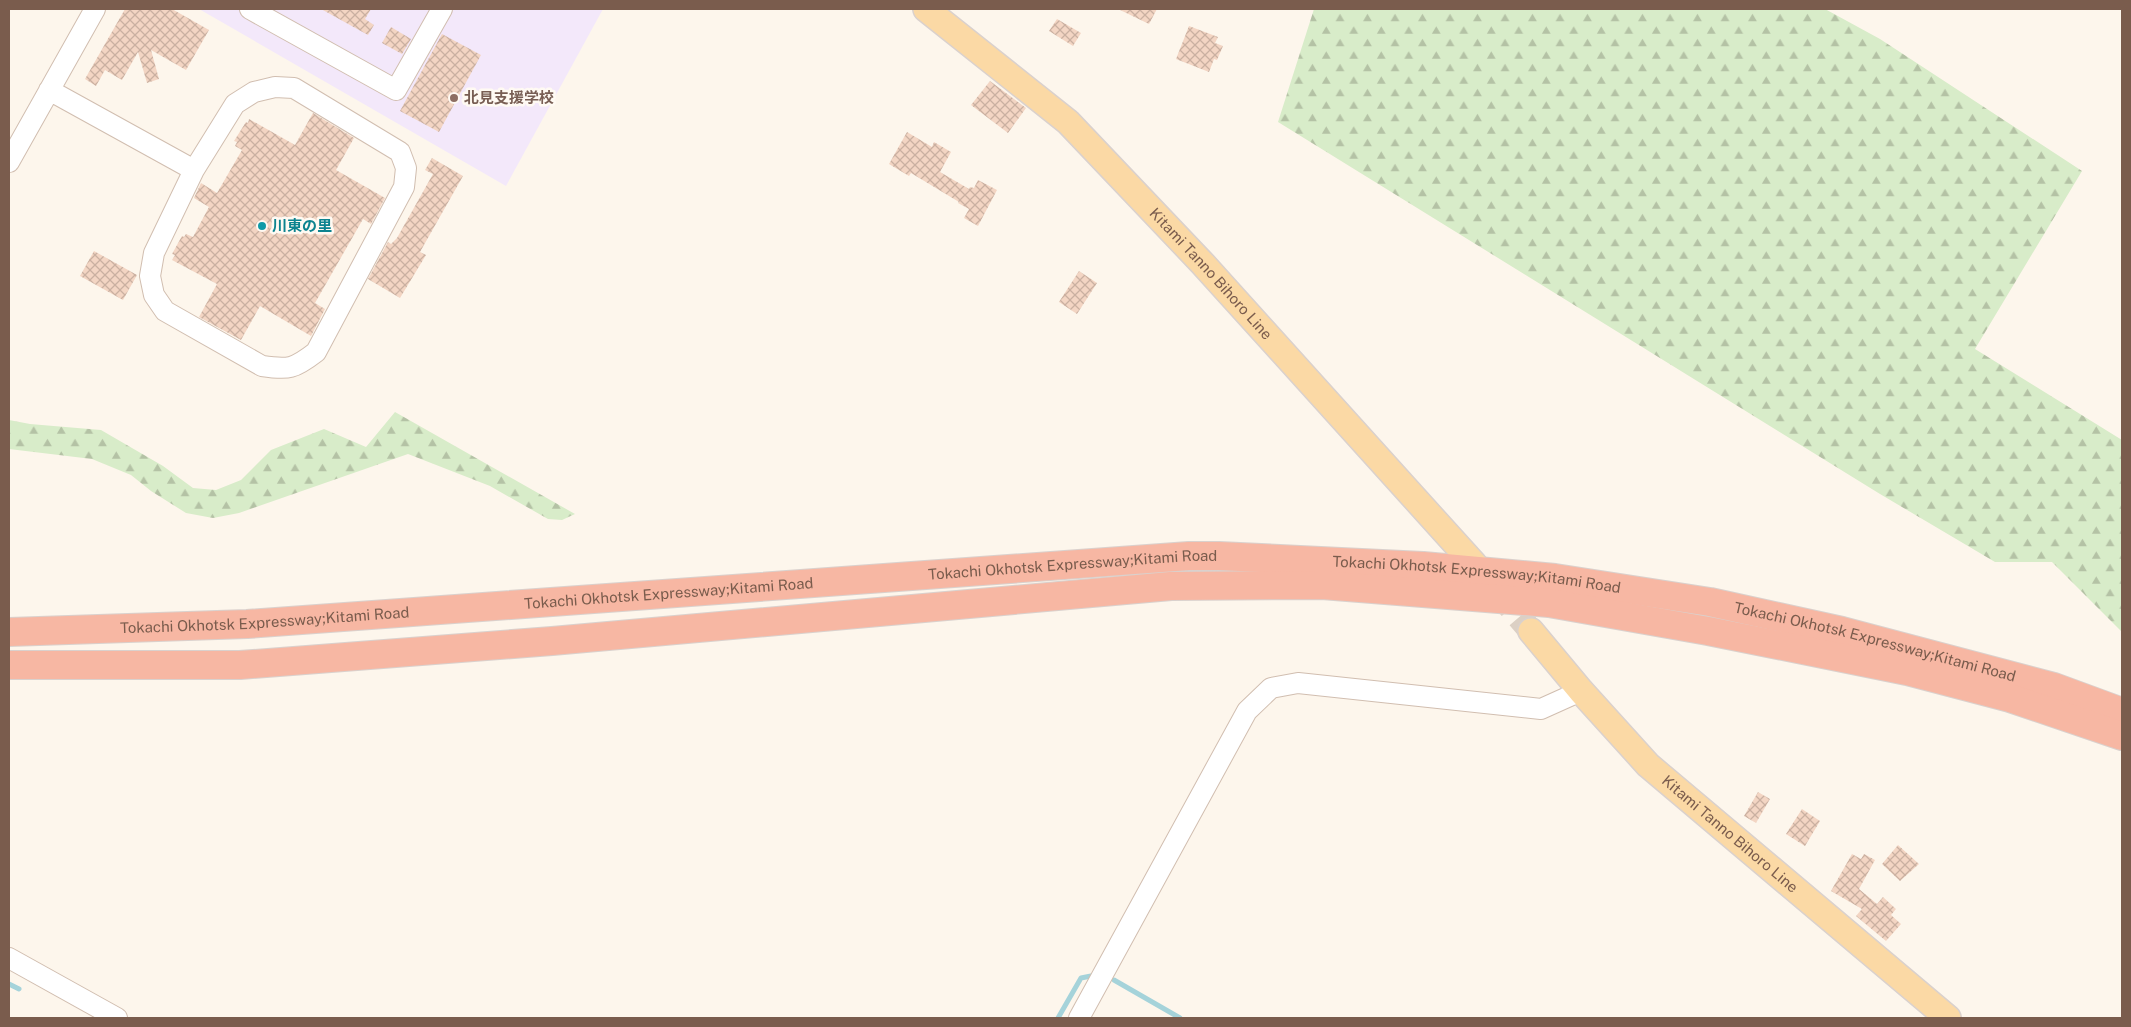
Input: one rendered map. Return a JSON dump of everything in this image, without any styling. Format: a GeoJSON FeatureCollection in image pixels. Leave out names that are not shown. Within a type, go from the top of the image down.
{"type":"FeatureCollection","features":[{"type":"Feature","properties":{"kind":"highway","name":"Tokachi Okhotsk Expressway;Kitami Road"},"geometry":{"type":"LineString","coordinates":[[9,632],[247,624],[1189,556],[1423,566],[1555,578],[1710,602],[1842,631],[2054,686],[2122,712]]}},
{"type":"Feature","properties":{"kind":"highway","name":"Tokachi Okhotsk Expressway;Kitami Road"},"geometry":{"type":"LineString","coordinates":[[9,665],[240,665],[552,641],[1171,586],[1322,585],[1549,603],[1708,631],[1908,671],[2010,698],[2122,736]]}},
{"type":"Feature","properties":{"kind":"highway"},"geometry":{"type":"LineString","coordinates":[[1842,631],[2058,674],[2122,693]]}},
{"type":"Feature","properties":{"kind":"highway"},"geometry":{"type":"LineString","coordinates":[[2010,698],[2122,753]]}},
{"type":"Feature","properties":{"kind":"main road","name":"Kitami Tanno Bihoro Line"},"geometry":{"type":"LineString","coordinates":[[926,9],[1068,122],[1203,264],[1474,564]]}},
{"type":"Feature","properties":{"kind":"main road","name":"Kitami Tanno Bihoro Line"},"geometry":{"type":"LineString","coordinates":[[1531,631],[1581,691],[1648,765],[1948,1018]]}},
{"type":"Feature","properties":{"kind":"street"},"geometry":{"type":"LineString","coordinates":[[9,162],[95,9]]}},
{"type":"Feature","properties":{"kind":"street"},"geometry":{"type":"LineString","coordinates":[[250,9],[396,90],[442,9]]}},
{"type":"Feature","properties":{"kind":"street"},"geometry":{"type":"LineString","coordinates":[[275,87],[294,88],[400,152],[406,168],[404,187],[316,352],[299,365],[280,369],[262,366],[165,311],[154,295],[150,276],[154,253],[194,170],[236,104],[254,92],[275,87]]}},
{"type":"Feature","properties":{"kind":"street"},"geometry":{"type":"LineString","coordinates":[[49,90],[194,170]]}},
{"type":"Feature","properties":{"kind":"street"},"geometry":{"type":"LineString","coordinates":[[1079,1018],[1247,711],[1271,688],[1298,683],[1541,710],[1581,691]]}},
{"type":"Feature","properties":{"kind":"street"},"geometry":{"type":"LineString","coordinates":[[9,958],[117,1018]]}},
{"type":"Feature","properties":{"kind":"shaded area","name":"北見支援学校"},"geometry":{"type":"Polygon","coordinates":[[[199,9],[603,9],[506,186],[199,9]]]}},
{"type":"Feature","properties":{"kind":"green space"},"geometry":{"type":"Polygon","coordinates":[[[1314,9],[1825,9],[1880,39],[2082,171],[1975,349],[2122,440],[2122,632],[2052,562],[1995,562],[1880,494],[1278,122],[1314,9]]]}},
{"type":"Feature","properties":{"kind":"green space"},"geometry":{"type":"Polygon","coordinates":[[[395,412],[575,514],[562,520],[548,519],[490,486],[408,454],[239,513],[213,518],[186,513],[151,491],[131,475],[92,459],[9,449],[9,420],[30,424],[101,430],[163,466],[193,488],[216,490],[241,480],[271,450],[324,429],[366,447],[395,412]]]}},
{"type":"Feature","properties":{"kind":"building"},"geometry":{"type":"Polygon","coordinates":[[[125,9],[172,9],[209,30],[186,70],[151,50],[159,79],[147,83],[138,52],[122,80],[105,70],[96,86],[85,79],[125,9]]]}},
{"type":"Feature","properties":{"kind":"building"},"geometry":{"type":"Polygon","coordinates":[[[321,9],[371,9],[365,19],[374,25],[368,35],[321,9]]]}},
{"type":"Feature","properties":{"kind":"building"},"geometry":{"type":"Polygon","coordinates":[[[1118,9],[1157,9],[1149,24],[1118,9]]]}},
{"type":"Feature","properties":{"kind":"building"},"geometry":{"type":"Polygon","coordinates":[[[1057,19],[1081,33],[1073,46],[1049,31],[1057,19]]]}},
{"type":"Feature","properties":{"kind":"building"},"geometry":{"type":"Polygon","coordinates":[[[1189,26],[1218,37],[1215,43],[1223,46],[1217,60],[1214,59],[1209,72],[1176,59],[1189,26]]]}},
{"type":"Feature","properties":{"kind":"building"},"geometry":{"type":"Polygon","coordinates":[[[391,27],[411,39],[402,54],[382,43],[391,27]]]}},
{"type":"Feature","properties":{"kind":"building"},"geometry":{"type":"Polygon","coordinates":[[[442,34],[481,55],[439,132],[400,111],[442,34]]]}},
{"type":"Feature","properties":{"kind":"building"},"geometry":{"type":"Polygon","coordinates":[[[990,81],[1026,108],[1008,133],[971,105],[990,81]]]}},
{"type":"Feature","properties":{"kind":"building","name":"川東の里"},"geometry":{"type":"Polygon","coordinates":[[[313,113],[354,138],[336,170],[385,198],[371,224],[363,219],[315,303],[325,309],[311,336],[260,306],[241,340],[199,317],[217,284],[172,260],[175,255],[172,254],[182,236],[184,237],[186,234],[193,237],[209,207],[194,198],[201,183],[217,193],[242,150],[235,146],[237,142],[234,141],[249,119],[295,145],[313,113]]]}},
{"type":"Feature","properties":{"kind":"building"},"geometry":{"type":"Polygon","coordinates":[[[907,132],[932,147],[934,142],[951,152],[940,172],[969,189],[970,187],[974,188],[978,180],[997,190],[978,226],[964,218],[969,209],[959,202],[911,173],[909,176],[889,164],[907,132]]]}},
{"type":"Feature","properties":{"kind":"building"},"geometry":{"type":"Polygon","coordinates":[[[432,158],[463,176],[420,252],[426,255],[400,298],[368,279],[388,242],[391,244],[397,238],[433,174],[425,170],[432,158]]]}},
{"type":"Feature","properties":{"kind":"building"},"geometry":{"type":"Polygon","coordinates":[[[94,251],[137,275],[123,300],[80,276],[94,251]]]}},
{"type":"Feature","properties":{"kind":"building"},"geometry":{"type":"Polygon","coordinates":[[[1079,271],[1097,283],[1077,314],[1059,302],[1079,271]]]}},
{"type":"Feature","properties":{"kind":"building"},"geometry":{"type":"Polygon","coordinates":[[[1758,792],[1770,799],[1756,823],[1744,816],[1758,792]]]}},
{"type":"Feature","properties":{"kind":"building"},"geometry":{"type":"Polygon","coordinates":[[[1802,809],[1820,821],[1805,846],[1786,834],[1802,809]]]}},
{"type":"Feature","properties":{"kind":"building"},"geometry":{"type":"Polygon","coordinates":[[[1898,845],[1919,864],[1900,881],[1882,864],[1898,845]]]}},
{"type":"Feature","properties":{"kind":"building"},"geometry":{"type":"Polygon","coordinates":[[[1852,854],[1861,859],[1864,854],[1875,860],[1859,889],[1877,904],[1883,897],[1896,909],[1891,915],[1901,924],[1886,941],[1856,916],[1862,909],[1831,891],[1852,854]]]}},
{"type":"Feature","properties":{"kind":"waterway"},"geometry":{"type":"LineString","coordinates":[[1058,1018],[1081,978],[1091,976]]}},
{"type":"Feature","properties":{"kind":"waterway"},"geometry":{"type":"LineString","coordinates":[[1114,980],[1180,1018]]}},
{"type":"Feature","properties":{"kind":"waterway"},"geometry":{"type":"LineString","coordinates":[[9,984],[19,989]]}},
{"type":"Feature","properties":{"kind":"tunnel"},"geometry":{"type":"LineString","coordinates":[[1495,589],[1531,631]]}},
{"type":"Feature","properties":{"kind":"place","name":"北見支援学校"},"geometry":{"type":"Point","coordinates":[454,98]}},
{"type":"Feature","properties":{"kind":"place","name":"川東の里"},"geometry":{"type":"Point","coordinates":[262,226]}}]}
